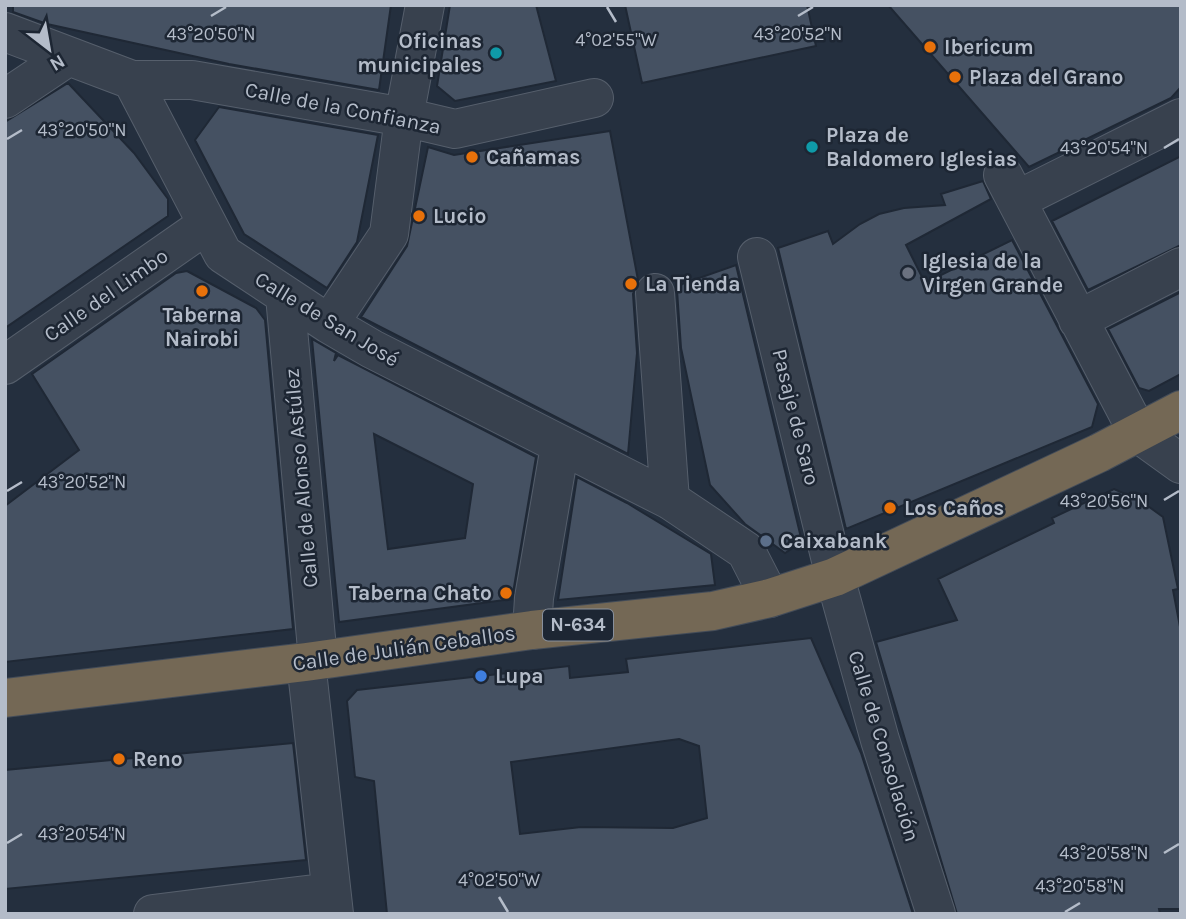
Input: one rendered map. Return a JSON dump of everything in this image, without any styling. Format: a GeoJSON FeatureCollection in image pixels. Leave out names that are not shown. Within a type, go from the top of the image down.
{"type":"FeatureCollection","features":[{"type":"Feature","properties":{"kind":"highway","name":"Calle de Julián Ceballos"},"geometry":{"type":"LineString","coordinates":[[5,698],[312,661],[532,630],[713,611],[770,598],[835,577],[1181,410]]}},
{"type":"Feature","properties":{"kind":"street"},"geometry":{"type":"LineString","coordinates":[[329,324],[389,234],[404,117],[425,5]]}},
{"type":"Feature","properties":{"kind":"street"},"geometry":{"type":"LineString","coordinates":[[5,32],[66,58],[132,80]]}},
{"type":"Feature","properties":{"kind":"street"},"geometry":{"type":"LineString","coordinates":[[5,99],[66,58]]}},
{"type":"Feature","properties":{"kind":"street","name":"Calle de la Confianza"},"geometry":{"type":"LineString","coordinates":[[132,80],[192,80],[404,117],[455,129],[594,98]]}},
{"type":"Feature","properties":{"kind":"street","name":"Calle de San José"},"geometry":{"type":"LineString","coordinates":[[132,80],[223,254],[329,324],[670,500]]}},
{"type":"Feature","properties":{"kind":"street"},"geometry":{"type":"LineString","coordinates":[[1181,118],[1010,188],[1138,433],[1181,464]]}},
{"type":"Feature","properties":{"kind":"street","name":"Calle del Limbo"},"geometry":{"type":"LineString","coordinates":[[5,365],[206,225]]}},
{"type":"Feature","properties":{"kind":"street","name":"Pasaje de Saro"},"geometry":{"type":"LineString","coordinates":[[757,257],[835,577]]}},
{"type":"Feature","properties":{"kind":"street"},"geometry":{"type":"LineString","coordinates":[[1078,320],[1181,267]]}},
{"type":"Feature","properties":{"kind":"street"},"geometry":{"type":"LineString","coordinates":[[655,293],[670,500],[746,551],[770,598]]}},
{"type":"Feature","properties":{"kind":"street","name":"Calle de Alonso Astúlez"},"geometry":{"type":"LineString","coordinates":[[285,296],[332,903]]}},
{"type":"Feature","properties":{"kind":"street"},"geometry":{"type":"LineString","coordinates":[[532,630],[534,598],[561,446]]}},
{"type":"Feature","properties":{"kind":"street","name":"Calle de Consolación"},"geometry":{"type":"LineString","coordinates":[[835,577],[880,740],[936,914]]}},
{"type":"Feature","properties":{"kind":"street"},"geometry":{"type":"LineString","coordinates":[[153,914],[332,903]]}},
{"type":"Feature","properties":{"kind":"building"},"geometry":{"type":"Polygon","coordinates":[[[13,5],[391,5],[379,90],[229,64],[47,24],[13,12],[13,5]]]}},
{"type":"Feature","properties":{"kind":"building","name":"Oficinas municipales"},"geometry":{"type":"Polygon","coordinates":[[[450,5],[536,5],[556,81],[455,101],[437,86],[450,5]]]}},
{"type":"Feature","properties":{"kind":"building"},"geometry":{"type":"Polygon","coordinates":[[[625,5],[807,5],[816,46],[642,83],[625,5]]]}},
{"type":"Feature","properties":{"kind":"building"},"geometry":{"type":"Polygon","coordinates":[[[888,5],[1181,5],[1181,87],[1171,98],[1029,167],[888,5]]]}},
{"type":"Feature","properties":{"kind":"building"},"geometry":{"type":"Polygon","coordinates":[[[68,83],[134,153],[168,199],[168,216],[5,328],[5,122],[68,83]]]}},
{"type":"Feature","properties":{"kind":"building"},"geometry":{"type":"Polygon","coordinates":[[[219,107],[378,135],[357,242],[327,288],[244,234],[195,140],[219,107]]]}},
{"type":"Feature","properties":{"kind":"building"},"geometry":{"type":"Polygon","coordinates":[[[610,131],[638,280],[633,294],[637,353],[628,454],[361,317],[407,246],[428,147],[454,155],[610,131]]]}},
{"type":"Feature","properties":{"kind":"building"},"geometry":{"type":"Polygon","coordinates":[[[1181,156],[1181,245],[1088,290],[1052,221],[1181,156]]]}},
{"type":"Feature","properties":{"kind":"building"},"geometry":{"type":"Polygon","coordinates":[[[983,181],[991,199],[906,245],[925,283],[1012,240],[1098,404],[1092,427],[846,529],[778,248],[828,231],[833,244],[879,214],[904,208],[945,205],[941,194],[983,181]]]}},
{"type":"Feature","properties":{"kind":"building"},"geometry":{"type":"Polygon","coordinates":[[[736,265],[802,542],[785,553],[745,524],[710,485],[681,348],[677,290],[682,284],[736,265]]]}},
{"type":"Feature","properties":{"kind":"building"},"geometry":{"type":"Polygon","coordinates":[[[187,271],[256,308],[265,320],[293,629],[5,662],[5,506],[79,450],[32,374],[176,273],[187,271]]]}},
{"type":"Feature","properties":{"kind":"building"},"geometry":{"type":"Polygon","coordinates":[[[1181,292],[1181,374],[1149,391],[1139,388],[1108,329],[1181,292]]]}},
{"type":"Feature","properties":{"kind":"building"},"geometry":{"type":"Polygon","coordinates":[[[312,339],[336,353],[334,361],[338,355],[536,457],[512,599],[339,622],[312,339]],[[374,434],[388,549],[465,538],[473,484],[374,434]]]}},
{"type":"Feature","properties":{"kind":"building"},"geometry":{"type":"Polygon","coordinates":[[[577,477],[627,503],[711,554],[715,585],[558,600],[577,477]]]}},
{"type":"Feature","properties":{"kind":"building"},"geometry":{"type":"Polygon","coordinates":[[[1114,489],[1141,501],[1163,517],[1178,589],[1173,590],[1181,632],[1181,909],[1159,909],[1160,914],[957,914],[876,642],[957,620],[938,579],[1054,523],[1052,518],[1114,489]]]}},
{"type":"Feature","properties":{"kind":"building"},"geometry":{"type":"Polygon","coordinates":[[[811,638],[861,753],[913,914],[387,914],[374,781],[355,777],[347,701],[357,690],[569,666],[570,678],[628,672],[626,659],[811,638]],[[679,739],[511,762],[520,834],[581,827],[673,828],[707,818],[699,746],[679,739]]]}},
{"type":"Feature","properties":{"kind":"building"},"geometry":{"type":"Polygon","coordinates":[[[293,743],[306,860],[5,889],[5,770],[293,743]]]}},
{"type":"Feature","properties":{"kind":"place","name":"Ibericum"},"geometry":{"type":"Point","coordinates":[930,47]}},
{"type":"Feature","properties":{"kind":"place","name":"Oficinas municipales"},"geometry":{"type":"Point","coordinates":[496,53]}},
{"type":"Feature","properties":{"kind":"place","name":"Plaza del Grano"},"geometry":{"type":"Point","coordinates":[955,77]}},
{"type":"Feature","properties":{"kind":"place","name":"Plaza de Baldomero Iglesias"},"geometry":{"type":"Point","coordinates":[812,147]}},
{"type":"Feature","properties":{"kind":"place","name":"Cañamas"},"geometry":{"type":"Point","coordinates":[472,157]}},
{"type":"Feature","properties":{"kind":"place","name":"Lucio"},"geometry":{"type":"Point","coordinates":[419,216]}},
{"type":"Feature","properties":{"kind":"place","name":"Iglesia de la Virgen Grande"},"geometry":{"type":"Point","coordinates":[908,273]}},
{"type":"Feature","properties":{"kind":"place","name":"La Tienda"},"geometry":{"type":"Point","coordinates":[631,284]}},
{"type":"Feature","properties":{"kind":"place","name":"Taberna Nairobi"},"geometry":{"type":"Point","coordinates":[202,291]}},
{"type":"Feature","properties":{"kind":"place","name":"Los Caños"},"geometry":{"type":"Point","coordinates":[890,508]}},
{"type":"Feature","properties":{"kind":"place","name":"Caixabank"},"geometry":{"type":"Point","coordinates":[766,541]}},
{"type":"Feature","properties":{"kind":"place","name":"Taberna Chato"},"geometry":{"type":"Point","coordinates":[506,593]}},
{"type":"Feature","properties":{"kind":"place","name":"Lupa"},"geometry":{"type":"Point","coordinates":[481,676]}},
{"type":"Feature","properties":{"kind":"place","name":"Reno"},"geometry":{"type":"Point","coordinates":[119,759]}}]}
